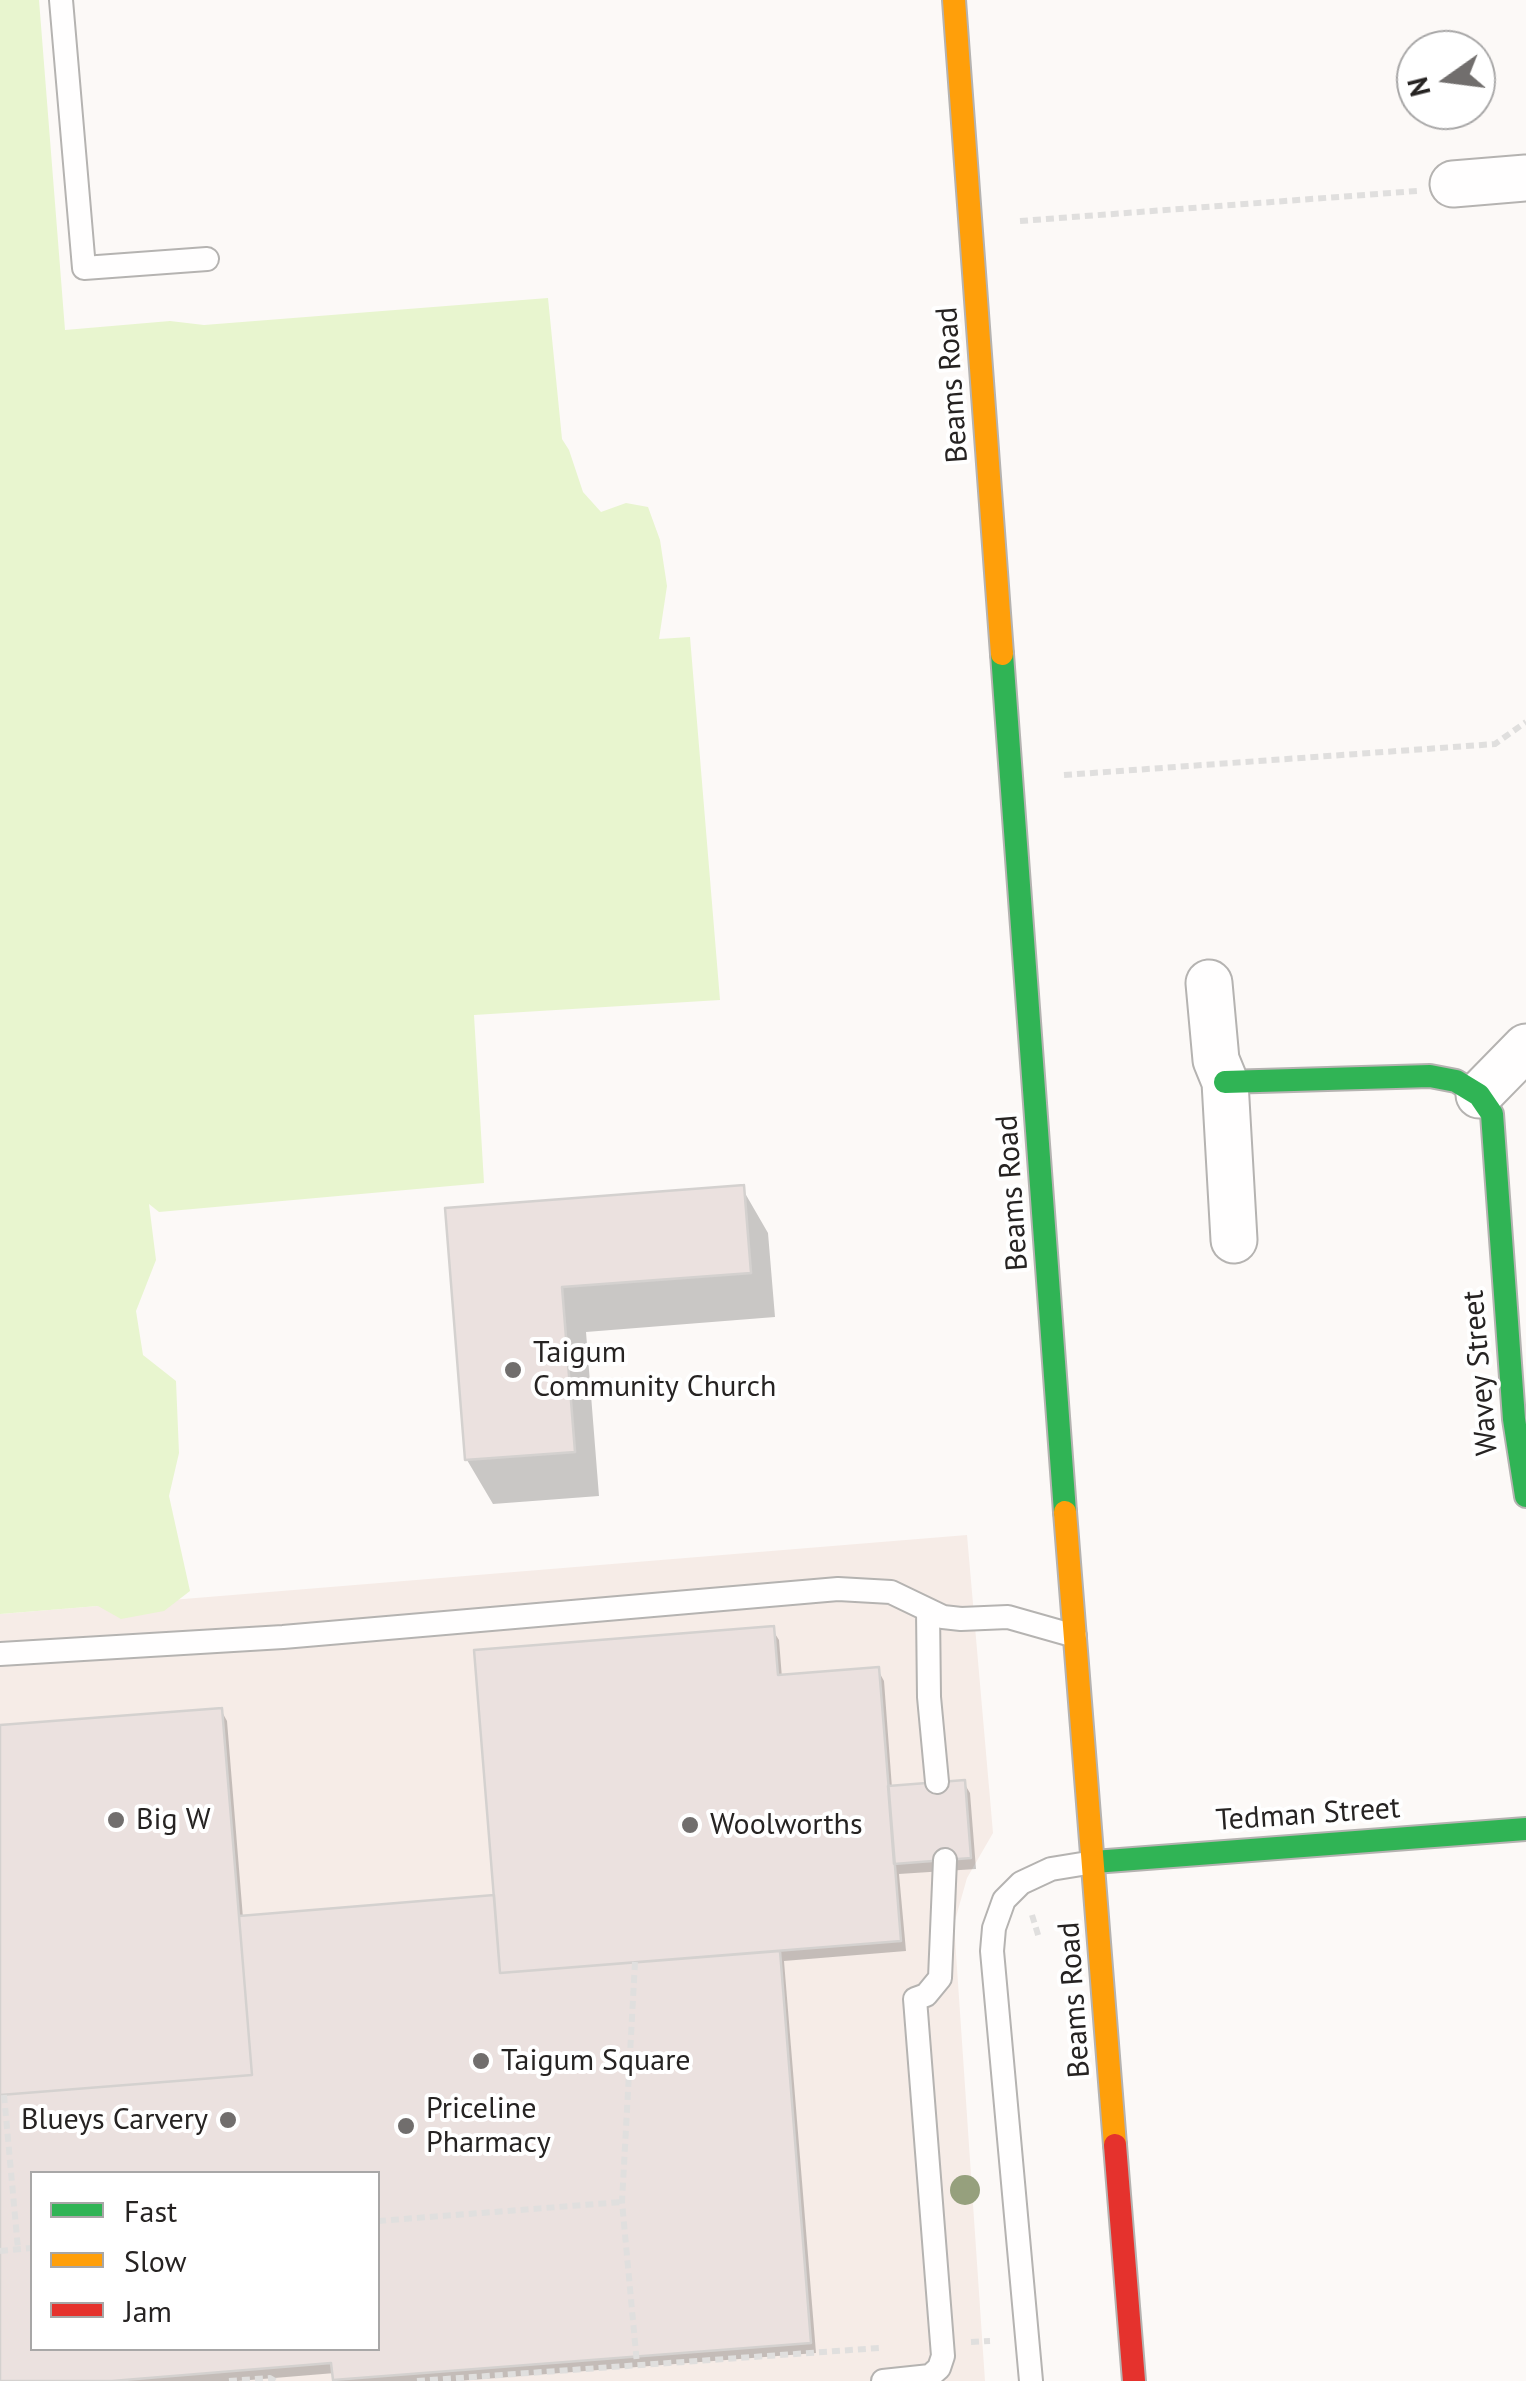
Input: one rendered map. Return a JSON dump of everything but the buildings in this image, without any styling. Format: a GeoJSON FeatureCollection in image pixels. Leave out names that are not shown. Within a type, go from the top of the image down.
{"type":"FeatureCollection","features":[{"type":"Feature","properties":{"kind":"main road","name":"Beams Road"},"geometry":{"type":"LineString","coordinates":[[954,0],[1134,2381]]}},
{"type":"Feature","properties":{"kind":"main road"},"geometry":{"type":"LineString","coordinates":[[1225,1082],[1430,1076],[1456,1081],[1479,1094]]}},
{"type":"Feature","properties":{"kind":"main road","name":"Wavey Street"},"geometry":{"type":"LineString","coordinates":[[1479,1094],[1492,1114],[1515,1434],[1526,1496]]}},
{"type":"Feature","properties":{"kind":"main road","name":"Tedman Street"},"geometry":{"type":"LineString","coordinates":[[1094,1862],[1526,1829]]}},
{"type":"Feature","properties":{"kind":"street"},"geometry":{"type":"LineString","coordinates":[[1453,184],[1526,178]]}},
{"type":"Feature","properties":{"kind":"street"},"geometry":{"type":"LineString","coordinates":[[1209,984],[1216,1060],[1225,1082],[1234,1240]]}},
{"type":"Feature","properties":{"kind":"street"},"geometry":{"type":"LineString","coordinates":[[1479,1094],[1526,1047]]}},
{"type":"Feature","properties":{"kind":"lane"},"geometry":{"type":"LineString","coordinates":[[62,0],[84,268],[207,259]]}},
{"type":"Feature","properties":{"kind":"lane"},"geometry":{"type":"LineString","coordinates":[[0,1654],[266,1638],[838,1589],[891,1592],[928,1612],[961,1619],[1008,1617],[1075,1636]]}},
{"type":"Feature","properties":{"kind":"lane"},"geometry":{"type":"LineString","coordinates":[[928,1612],[929,1697],[937,1782]]}},
{"type":"Feature","properties":{"kind":"lane"},"geometry":{"type":"LineString","coordinates":[[883,2381],[918,2378],[935,2372],[942,2363],[915,1999],[926,1995],[940,1978],[946,1860]]}},
{"type":"Feature","properties":{"kind":"lane"},"geometry":{"type":"LineString","coordinates":[[1031,2381],[992,1951],[994,1928],[1004,1900],[1021,1883],[1051,1869],[1094,1862]]}},
{"type":"Feature","properties":{"kind":"path"},"geometry":{"type":"LineString","coordinates":[[1020,221],[1402,194],[1453,184]]}},
{"type":"Feature","properties":{"kind":"path"},"geometry":{"type":"LineString","coordinates":[[1064,776],[1495,744],[1526,722]]}},
{"type":"Feature","properties":{"kind":"path"},"geometry":{"type":"LineString","coordinates":[[1028,1906],[1039,1938]]}},
{"type":"Feature","properties":{"kind":"path"},"geometry":{"type":"LineString","coordinates":[[635,1962],[622,2202],[637,2364]]}},
{"type":"Feature","properties":{"kind":"path"},"geometry":{"type":"LineString","coordinates":[[4,2095],[18,2249]]}},
{"type":"Feature","properties":{"kind":"path"},"geometry":{"type":"LineString","coordinates":[[380,2221],[622,2202]]}},
{"type":"Feature","properties":{"kind":"path"},"geometry":{"type":"LineString","coordinates":[[0,2251],[30,2248]]}},
{"type":"Feature","properties":{"kind":"path"},"geometry":{"type":"LineString","coordinates":[[417,2381],[990,2341]]}},
{"type":"Feature","properties":{"kind":"path"},"geometry":{"type":"LineString","coordinates":[[230,2381],[275,2381]]}},
{"type":"Feature","properties":{"kind":"shaded area","name":"Taigum Square"},"geometry":{"type":"Polygon","coordinates":[[[967,1535],[993,1833],[967,1878],[954,1924],[985,2381],[0,2381],[0,1614],[967,1535]]]}},
{"type":"Feature","properties":{"kind":"green space"},"geometry":{"type":"Polygon","coordinates":[[[0,0],[39,0],[65,330],[170,321],[204,325],[548,298],[562,439],[583,492],[601,512],[626,503],[648,507],[660,540],[667,586],[659,639],[690,637],[720,1000],[474,1015],[484,1183],[159,1212],[149,1204],[156,1260],[136,1311],[143,1355],[176,1381],[179,1453],[169,1496],[190,1591],[164,1611],[121,1619],[98,1606],[0,1614],[0,0]]]}},
{"type":"Feature","properties":{"kind":"traffic: fast"},"geometry":{"type":"LineString","coordinates":[[1002,654],[1065,1512]]}},
{"type":"Feature","properties":{"kind":"traffic: fast"},"geometry":{"type":"LineString","coordinates":[[1225,1082],[1430,1076],[1456,1081],[1479,1095],[1492,1114],[1514,1419],[1526,1496]]}},
{"type":"Feature","properties":{"kind":"traffic: fast"},"geometry":{"type":"LineString","coordinates":[[1094,1862],[1526,1829]]}},
{"type":"Feature","properties":{"kind":"traffic: slow"},"geometry":{"type":"LineString","coordinates":[[954,0],[1002,654]]}},
{"type":"Feature","properties":{"kind":"traffic: slow"},"geometry":{"type":"LineString","coordinates":[[1065,1512],[1115,2145]]}},
{"type":"Feature","properties":{"kind":"traffic: jam"},"geometry":{"type":"LineString","coordinates":[[1115,2145],[1134,2381]]}},
{"type":"Feature","properties":{"kind":"place","name":"Taigum Community Church"},"geometry":{"type":"Point","coordinates":[513,1370]}},
{"type":"Feature","properties":{"kind":"place","name":"Big W"},"geometry":{"type":"Point","coordinates":[116,1820]}},
{"type":"Feature","properties":{"kind":"place","name":"Woolworths"},"geometry":{"type":"Point","coordinates":[690,1825]}},
{"type":"Feature","properties":{"kind":"place","name":"Taigum Square"},"geometry":{"type":"Point","coordinates":[481,2061]}},
{"type":"Feature","properties":{"kind":"place","name":"Blueys Carvery"},"geometry":{"type":"Point","coordinates":[228,2120]}},
{"type":"Feature","properties":{"kind":"place","name":"Priceline Pharmacy"},"geometry":{"type":"Point","coordinates":[406,2126]}}]}
